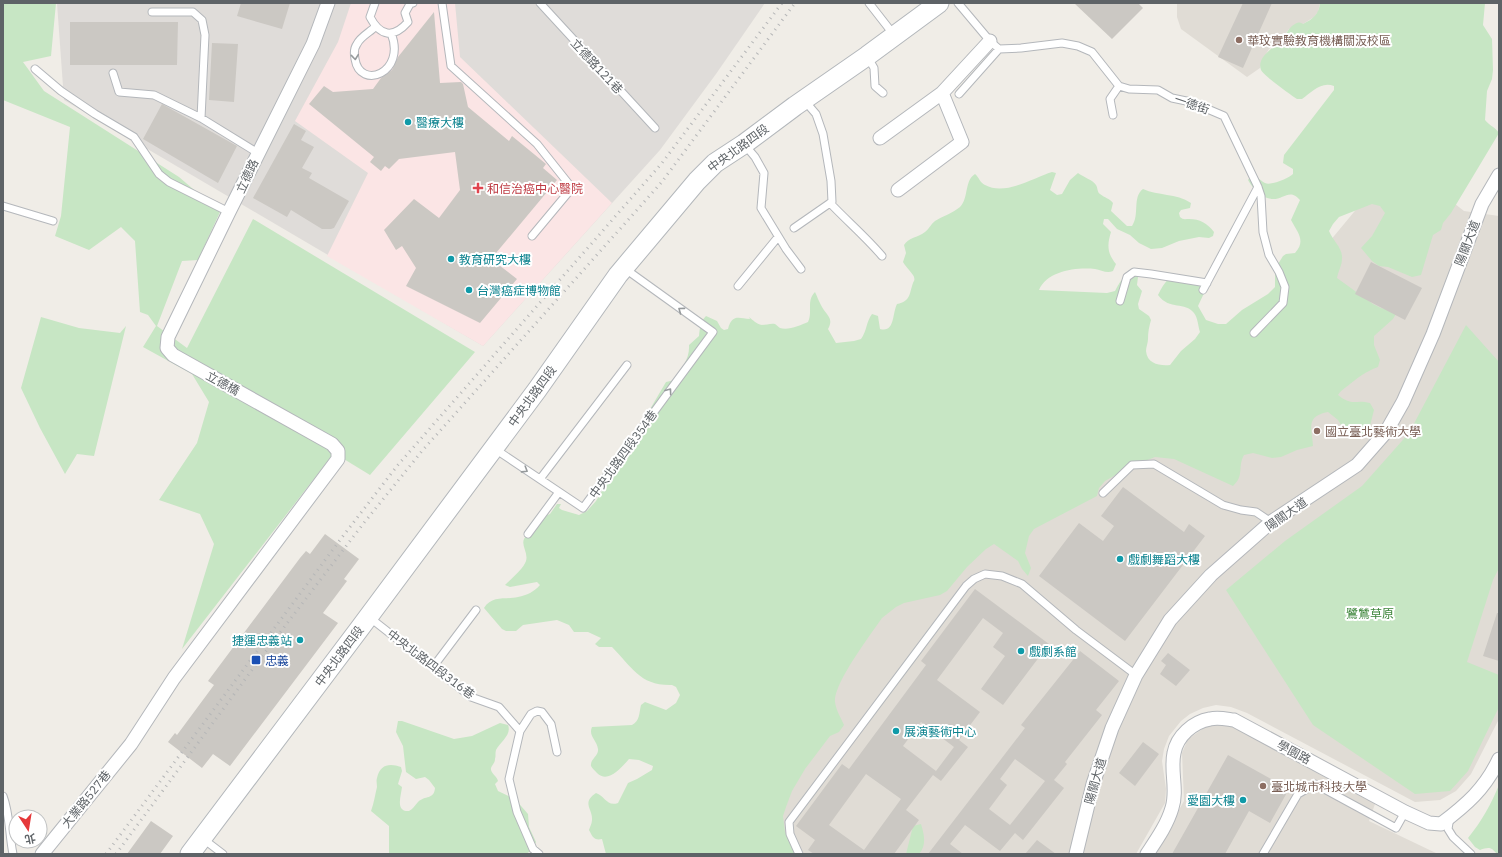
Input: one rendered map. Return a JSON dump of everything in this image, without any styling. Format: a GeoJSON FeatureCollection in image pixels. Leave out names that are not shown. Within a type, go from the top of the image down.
{"type":"FeatureCollection","features":[{"type":"Feature","properties":{"kind":"street","name":"立德路"},"geometry":{"type":"LineString","coordinates":[[167,348],[168,337],[313,44],[328,3]]}},
{"type":"Feature","properties":{"kind":"street","name":"中央北路四段"},"geometry":{"type":"LineString","coordinates":[[190,854],[369,617],[624,268],[696,181],[714,163],[744,144],[939,3]]}},
{"type":"Feature","properties":{"kind":"street"},"geometry":{"type":"LineString","coordinates":[[880,138],[942,93],[995,45]]}},
{"type":"Feature","properties":{"kind":"street"},"geometry":{"type":"LineString","coordinates":[[898,190],[962,142],[942,93]]}},
{"type":"Feature","properties":{"kind":"street","name":"陽關大道"},"geometry":{"type":"LineString","coordinates":[[1076,854],[1093,784],[1112,728],[1136,675],[1170,620],[1212,575],[1271,522],[1357,465],[1386,432],[1403,402],[1433,334],[1482,204],[1499,175]]}},
{"type":"Feature","properties":{"kind":"street","name":"立德橋"},"geometry":{"type":"LineString","coordinates":[[131,744],[174,678],[338,459],[338,450],[332,444],[174,355],[167,348]]}},
{"type":"Feature","properties":{"kind":"street","name":"學園路"},"geometry":{"type":"LineString","coordinates":[[1147,854],[1164,827],[1172,808],[1174,791],[1174,753],[1181,736],[1194,725],[1210,719],[1222,718],[1234,720],[1405,812],[1429,823],[1441,824],[1466,804],[1478,793],[1499,759]]}},
{"type":"Feature","properties":{"kind":"street","name":"大業路527巷"},"geometry":{"type":"LineString","coordinates":[[42,854],[131,744]]}},
{"type":"Feature","properties":{"kind":"lane"},"geometry":{"type":"LineString","coordinates":[[375,3],[370,17],[376,27],[382,32],[391,33],[402,29],[408,22],[405,13],[410,4],[413,3]]}},
{"type":"Feature","properties":{"kind":"lane"},"geometry":{"type":"LineString","coordinates":[[442,3],[451,66],[537,144],[572,188],[532,236]]}},
{"type":"Feature","properties":{"kind":"lane","name":"立德路121巷"},"geometry":{"type":"LineString","coordinates":[[540,3],[655,128]]}},
{"type":"Feature","properties":{"kind":"lane"},"geometry":{"type":"LineString","coordinates":[[869,3],[894,36]]}},
{"type":"Feature","properties":{"kind":"lane"},"geometry":{"type":"LineString","coordinates":[[958,3],[995,45],[1021,48],[1062,43],[1078,46],[1092,52],[1119,86],[1110,99],[1113,115]]}},
{"type":"Feature","properties":{"kind":"lane"},"geometry":{"type":"LineString","coordinates":[[152,12],[193,12],[202,20],[205,36],[201,118]]}},
{"type":"Feature","properties":{"kind":"lane"},"geometry":{"type":"LineString","coordinates":[[376,27],[363,37],[355,48],[355,61],[357,68],[361,73],[369,76],[376,75],[383,72],[391,64],[395,50],[391,33]]}},
{"type":"Feature","properties":{"kind":"lane"},"geometry":{"type":"LineString","coordinates":[[959,94],[995,45]]}},
{"type":"Feature","properties":{"kind":"lane"},"geometry":{"type":"LineString","coordinates":[[867,56],[874,68],[874,86],[883,93]]}},
{"type":"Feature","properties":{"kind":"lane"},"geometry":{"type":"LineString","coordinates":[[35,69],[61,91],[95,114],[134,137],[159,174],[169,182],[229,212]]}},
{"type":"Feature","properties":{"kind":"lane"},"geometry":{"type":"LineString","coordinates":[[113,73],[119,92],[154,95],[201,118],[258,153]]}},
{"type":"Feature","properties":{"kind":"lane","name":"一德街"},"geometry":{"type":"LineString","coordinates":[[1119,86],[1129,89],[1158,90],[1172,98],[1191,102],[1224,116],[1261,196],[1263,232],[1269,255],[1279,272],[1284,287],[1283,303],[1254,333]]}},
{"type":"Feature","properties":{"kind":"lane"},"geometry":{"type":"LineString","coordinates":[[794,228],[832,202],[831,181],[823,134],[816,114],[804,100]]}},
{"type":"Feature","properties":{"kind":"lane"},"geometry":{"type":"LineString","coordinates":[[744,144],[755,157],[764,173],[761,208],[778,237],[801,269]]}},
{"type":"Feature","properties":{"kind":"lane"},"geometry":{"type":"LineString","coordinates":[[1203,290],[1258,188]]}},
{"type":"Feature","properties":{"kind":"lane"},"geometry":{"type":"LineString","coordinates":[[830,202],[882,256]]}},
{"type":"Feature","properties":{"kind":"lane"},"geometry":{"type":"LineString","coordinates":[[3,206],[52,222]]}},
{"type":"Feature","properties":{"kind":"lane"},"geometry":{"type":"LineString","coordinates":[[738,286],[778,237]]}},
{"type":"Feature","properties":{"kind":"lane","name":"中央北路四段354巷"},"geometry":{"type":"LineString","coordinates":[[493,448],[583,508],[713,332],[624,268]]}},
{"type":"Feature","properties":{"kind":"lane"},"geometry":{"type":"LineString","coordinates":[[1120,301],[1127,277],[1134,272],[1207,283]]}},
{"type":"Feature","properties":{"kind":"lane"},"geometry":{"type":"LineString","coordinates":[[540,479],[627,365]]}},
{"type":"Feature","properties":{"kind":"lane"},"geometry":{"type":"LineString","coordinates":[[1102,492],[1132,465],[1154,464],[1223,505],[1256,512],[1271,522]]}},
{"type":"Feature","properties":{"kind":"lane"},"geometry":{"type":"LineString","coordinates":[[528,534],[559,492]]}},
{"type":"Feature","properties":{"kind":"lane"},"geometry":{"type":"LineString","coordinates":[[799,854],[790,834],[789,822],[966,586],[974,579],[985,574],[1002,576],[1022,584],[1076,630],[1136,675]]}},
{"type":"Feature","properties":{"kind":"lane"},"geometry":{"type":"LineString","coordinates":[[433,667],[476,610]]}},
{"type":"Feature","properties":{"kind":"lane","name":"中央北路四段316巷"},"geometry":{"type":"LineString","coordinates":[[369,617],[471,697],[500,707],[520,731]]}},
{"type":"Feature","properties":{"kind":"lane"},"geometry":{"type":"LineString","coordinates":[[539,854],[533,849],[517,812],[509,779],[520,731],[531,714],[537,711],[542,712],[551,724],[557,752]]}},
{"type":"Feature","properties":{"kind":"lane"},"geometry":{"type":"LineString","coordinates":[[1263,854],[1298,794],[1315,784],[1396,828],[1405,812]]}},
{"type":"Feature","properties":{"kind":"lane"},"geometry":{"type":"LineString","coordinates":[[3,796],[6,804],[13,854]]}},
{"type":"Feature","properties":{"kind":"lane"},"geometry":{"type":"LineString","coordinates":[[1450,817],[1448,829],[1453,837],[1471,854]]}},
{"type":"Feature","properties":{"kind":"lane"},"geometry":{"type":"LineString","coordinates":[[202,838],[223,854]]}},
{"type":"Feature","properties":{"kind":"shaded area"},"geometry":{"type":"Polygon","coordinates":[[[57,3],[765,3],[716,74],[660,150],[483,346],[64,100],[57,3]]]}},
{"type":"Feature","properties":{"kind":"shaded area","name":"和信治癌中心醫院"},"geometry":{"type":"Polygon","coordinates":[[[351,3],[455,3],[460,57],[612,203],[483,346],[327,256],[368,173],[295,121],[338,42],[351,3]]]}},
{"type":"Feature","properties":{"kind":"shaded area","name":"華玟實驗教育機構關汳校區"},"geometry":{"type":"Polygon","coordinates":[[[1177,3],[1320,3],[1318,12],[1314,17],[1303,24],[1289,29],[1279,42],[1269,49],[1260,68],[1247,77],[1181,29],[1177,17],[1177,3]]]}},
{"type":"Feature","properties":{"kind":"shaded area","name":"國立臺北藝術大學"},"geometry":{"type":"Polygon","coordinates":[[[1388,171],[1450,200],[1464,211],[1499,216],[1499,719],[1471,774],[1456,791],[1440,800],[1415,802],[1247,713],[1231,707],[1216,705],[1203,708],[1190,714],[1181,721],[1169,736],[1164,749],[1162,761],[1166,789],[1165,803],[1136,854],[773,854],[782,736],[857,632],[1315,259],[1388,171]]]}},
{"type":"Feature","properties":{"kind":"shaded area","name":"臺北城市科技大學"},"geometry":{"type":"Polygon","coordinates":[[[1210,724],[1230,724],[1285,756],[1375,804],[1369,821],[1438,854],[1154,854],[1184,801],[1182,753],[1188,739],[1210,724]]]}},
{"type":"Feature","properties":{"kind":"green space"},"geometry":{"type":"Polygon","coordinates":[[[3,3],[56,3],[51,56],[23,62],[44,91],[179,177],[220,212],[198,260],[182,261],[157,326],[187,348],[253,219],[475,352],[370,475],[334,453],[182,649],[214,544],[200,514],[159,500],[197,443],[209,402],[192,374],[143,347],[156,326],[148,315],[140,312],[135,241],[121,227],[89,250],[55,236],[61,216],[70,127],[3,100],[3,3]]]}},
{"type":"Feature","properties":{"kind":"green space"},"geometry":{"type":"Polygon","coordinates":[[[1320,3],[1485,3],[1483,25],[1492,39],[1493,70],[1492,79],[1487,91],[1485,120],[1499,133],[1451,213],[1443,223],[1441,230],[1433,235],[1421,275],[1412,277],[1388,267],[1379,266],[1372,261],[1361,248],[1372,236],[1385,213],[1380,206],[1372,204],[1339,217],[1329,231],[1342,255],[1337,278],[1373,304],[1381,308],[1397,312],[1393,319],[1374,336],[1374,345],[1380,360],[1378,367],[1360,376],[1343,389],[1338,395],[1351,402],[1370,403],[1374,410],[1370,426],[1363,437],[1354,437],[1328,412],[1321,414],[1313,420],[1312,424],[1311,429],[1313,446],[1297,450],[1281,457],[1272,458],[1253,453],[1244,455],[1239,478],[1233,486],[1174,459],[1155,457],[1128,468],[1105,481],[1099,488],[1097,496],[1034,529],[1029,536],[1025,553],[1031,568],[1028,576],[1018,561],[994,544],[986,549],[967,567],[947,591],[940,595],[904,603],[896,607],[882,618],[854,659],[840,684],[835,702],[837,711],[844,725],[839,732],[830,736],[805,769],[792,791],[783,816],[785,832],[795,847],[796,854],[606,854],[602,839],[595,839],[589,830],[592,816],[588,803],[589,800],[596,793],[611,804],[618,803],[628,783],[652,770],[653,766],[639,760],[629,759],[614,774],[606,777],[601,776],[591,766],[592,761],[598,751],[591,733],[592,727],[632,725],[638,719],[641,705],[645,702],[666,710],[676,703],[680,695],[676,687],[672,685],[661,684],[644,679],[631,668],[612,647],[599,647],[595,644],[601,638],[588,632],[574,632],[569,625],[557,620],[523,625],[516,631],[506,631],[502,629],[484,608],[491,601],[521,596],[535,590],[540,585],[537,582],[510,587],[505,585],[525,564],[526,554],[523,541],[542,517],[550,514],[557,504],[561,504],[559,508],[562,510],[579,515],[587,511],[596,501],[666,382],[675,380],[687,359],[689,345],[699,336],[704,318],[706,316],[717,321],[724,330],[728,329],[731,321],[734,319],[750,319],[749,317],[756,323],[762,325],[776,324],[783,329],[791,328],[808,322],[810,303],[812,295],[815,292],[829,317],[830,325],[828,329],[836,343],[861,339],[872,314],[878,316],[880,329],[888,328],[891,325],[897,304],[905,301],[909,296],[914,276],[903,262],[906,253],[904,245],[906,242],[922,234],[935,221],[960,207],[965,199],[969,181],[975,174],[983,184],[993,188],[1001,188],[1019,185],[1052,172],[1056,173],[1050,190],[1057,195],[1062,194],[1070,180],[1078,173],[1095,183],[1099,193],[1113,203],[1111,211],[1127,226],[1132,226],[1134,222],[1138,197],[1143,189],[1173,196],[1191,203],[1190,208],[1181,210],[1179,213],[1180,217],[1183,219],[1200,221],[1209,226],[1214,232],[1213,236],[1209,238],[1199,237],[1179,241],[1162,248],[1151,249],[1139,243],[1130,235],[1117,229],[1108,219],[1104,219],[1103,224],[1111,232],[1109,252],[1116,264],[1113,271],[1106,272],[1095,269],[1079,269],[1055,274],[1048,278],[1039,290],[1107,293],[1115,291],[1122,280],[1127,276],[1134,274],[1138,277],[1137,285],[1142,291],[1138,304],[1139,309],[1149,316],[1151,320],[1146,350],[1147,355],[1151,361],[1155,363],[1170,365],[1181,351],[1195,339],[1200,332],[1196,317],[1190,309],[1167,303],[1158,295],[1168,280],[1173,276],[1183,276],[1203,287],[1205,291],[1198,306],[1206,320],[1218,324],[1226,324],[1242,310],[1268,294],[1275,287],[1275,269],[1283,256],[1286,254],[1295,253],[1300,245],[1300,237],[1291,220],[1300,200],[1290,194],[1277,199],[1269,199],[1255,190],[1248,180],[1250,177],[1255,177],[1268,184],[1275,183],[1293,174],[1293,169],[1283,163],[1284,155],[1334,90],[1334,86],[1325,85],[1317,88],[1302,99],[1297,99],[1263,73],[1260,65],[1264,56],[1283,38],[1293,25],[1298,23],[1303,24],[1313,18],[1317,13],[1320,3]]]}},
{"type":"Feature","properties":{"kind":"green space"},"geometry":{"type":"Polygon","coordinates":[[[41,317],[79,328],[120,333],[126,326],[94,456],[77,454],[65,474],[40,428],[21,388],[41,317]]]}},
{"type":"Feature","properties":{"kind":"green space","name":"鷺鷥草原"},"geometry":{"type":"Polygon","coordinates":[[[1466,325],[1499,362],[1499,568],[1493,580],[1467,662],[1499,675],[1499,707],[1468,771],[1450,791],[1415,794],[1313,725],[1226,590],[1285,541],[1362,486],[1409,433],[1466,325]]]}},
{"type":"Feature","properties":{"kind":"green space"},"geometry":{"type":"Polygon","coordinates":[[[398,721],[402,721],[454,739],[472,736],[500,723],[508,725],[509,729],[507,735],[496,750],[495,760],[491,770],[498,781],[495,784],[498,791],[515,799],[528,814],[529,827],[536,842],[532,850],[526,854],[389,854],[389,826],[371,811],[377,787],[378,773],[380,770],[389,765],[401,767],[402,771],[398,784],[402,787],[400,806],[405,811],[409,811],[418,802],[431,796],[435,788],[425,777],[416,779],[406,772],[403,746],[396,732],[398,721]]]}},
{"type":"Feature","properties":{"kind":"green space"},"geometry":{"type":"Polygon","coordinates":[[[1499,785],[1499,854],[1497,854],[1490,848],[1480,850],[1475,847],[1468,838],[1486,812],[1499,785]]]}},
{"type":"Feature","properties":{"kind":"green space"},"geometry":{"type":"Polygon","coordinates":[[[921,824],[924,839],[922,851],[919,854],[906,854],[913,826],[921,824]]]}},
{"type":"Feature","properties":{"kind":"building"},"geometry":{"type":"Polygon","coordinates":[[[241,3],[290,3],[282,29],[237,16],[241,3]]]}},
{"type":"Feature","properties":{"kind":"building"},"geometry":{"type":"Polygon","coordinates":[[[1074,3],[1138,3],[1143,8],[1112,39],[1074,3]]]}},
{"type":"Feature","properties":{"kind":"building"},"geometry":{"type":"Polygon","coordinates":[[[1243,3],[1272,3],[1243,68],[1218,57],[1243,3]]]}},
{"type":"Feature","properties":{"kind":"building","name":"醫療大樓"},"geometry":{"type":"Polygon","coordinates":[[[434,12],[440,83],[461,82],[463,84],[468,107],[509,141],[512,136],[546,164],[543,168],[557,180],[491,259],[517,279],[480,323],[406,286],[416,268],[402,246],[396,250],[384,230],[414,199],[439,218],[460,190],[455,152],[399,159],[389,169],[385,166],[381,171],[370,162],[374,157],[309,104],[324,86],[333,92],[373,89],[381,78],[392,70],[398,57],[434,12]]]}},
{"type":"Feature","properties":{"kind":"building"},"geometry":{"type":"Polygon","coordinates":[[[70,22],[178,22],[177,65],[70,65],[70,22]]]}},
{"type":"Feature","properties":{"kind":"building"},"geometry":{"type":"Polygon","coordinates":[[[212,43],[238,44],[234,102],[209,100],[212,43]]]}},
{"type":"Feature","properties":{"kind":"building"},"geometry":{"type":"Polygon","coordinates":[[[162,104],[237,146],[218,183],[143,139],[162,104]]]}},
{"type":"Feature","properties":{"kind":"building"},"geometry":{"type":"Polygon","coordinates":[[[294,124],[306,131],[301,140],[314,147],[302,168],[312,173],[309,178],[349,201],[334,228],[322,229],[291,210],[287,217],[253,198],[294,124]]]}},
{"type":"Feature","properties":{"kind":"building"},"geometry":{"type":"Polygon","coordinates":[[[1371,262],[1422,288],[1405,320],[1355,294],[1371,262]]]}},
{"type":"Feature","properties":{"kind":"building","name":"戲劇舞蹈大樓"},"geometry":{"type":"Polygon","coordinates":[[[1123,487],[1184,532],[1189,524],[1205,536],[1125,641],[1039,576],[1079,523],[1103,541],[1114,526],[1101,516],[1123,487]]]}},
{"type":"Feature","properties":{"kind":"building","name":"捷運忠義站"},"geometry":{"type":"Polygon","coordinates":[[[325,534],[359,559],[344,579],[347,581],[323,613],[338,623],[230,766],[213,754],[202,768],[168,742],[175,733],[177,735],[214,685],[208,681],[300,558],[306,551],[310,554],[325,534]]]}},
{"type":"Feature","properties":{"kind":"building"},"geometry":{"type":"Polygon","coordinates":[[[975,589],[1049,644],[1003,705],[981,689],[1005,656],[993,647],[1003,633],[983,618],[937,680],[980,712],[959,740],[968,747],[941,781],[933,775],[906,810],[919,820],[894,854],[814,854],[808,850],[815,840],[796,826],[842,764],[849,769],[926,665],[921,661],[975,589]],[[921,722],[903,746],[936,771],[954,747],[921,722]],[[866,774],[829,825],[864,850],[901,799],[866,774]]]}},
{"type":"Feature","properties":{"kind":"building"},"geometry":{"type":"Polygon","coordinates":[[[1497,613],[1499,613],[1499,661],[1483,656],[1497,613]]]}},
{"type":"Feature","properties":{"kind":"building"},"geometry":{"type":"Polygon","coordinates":[[[1080,651],[1119,681],[1096,710],[1102,715],[1065,762],[1067,764],[1054,780],[1064,788],[1023,840],[1015,833],[1000,851],[965,825],[950,844],[963,854],[928,854],[1025,728],[1021,725],[1080,651]],[[1015,759],[1000,779],[1007,785],[989,809],[1010,825],[1045,781],[1015,759]]]}},
{"type":"Feature","properties":{"kind":"building"},"geometry":{"type":"Polygon","coordinates":[[[1168,653],[1190,670],[1176,686],[1160,674],[1166,665],[1161,661],[1168,653]]]}},
{"type":"Feature","properties":{"kind":"building"},"geometry":{"type":"Polygon","coordinates":[[[1143,742],[1159,754],[1135,786],[1119,773],[1143,742]]]}},
{"type":"Feature","properties":{"kind":"building","name":"愛園大樓"},"geometry":{"type":"Polygon","coordinates":[[[1228,755],[1289,789],[1270,823],[1249,811],[1225,854],[1172,854],[1228,755]]]}},
{"type":"Feature","properties":{"kind":"building"},"geometry":{"type":"Polygon","coordinates":[[[151,821],[173,836],[160,854],[127,854],[151,821]]]}},
{"type":"Feature","properties":{"kind":"building"},"geometry":{"type":"Polygon","coordinates":[[[1037,840],[1056,854],[1025,854],[1037,840]]]}},
{"type":"Feature","properties":{"kind":"railway"},"geometry":{"type":"LineString","coordinates":[[106,854],[397,466],[662,163],[782,3]]}},
{"type":"Feature","properties":{"kind":"railway"},"geometry":{"type":"LineString","coordinates":[[116,854],[269,647],[363,524],[422,451],[661,183],[795,3]]}},
{"type":"Feature","properties":{"kind":"place","name":"華玟實驗教育機構關汳校區"},"geometry":{"type":"Point","coordinates":[1239,40]}},
{"type":"Feature","properties":{"kind":"place","name":"醫療大樓"},"geometry":{"type":"Point","coordinates":[408,122]}},
{"type":"Feature","properties":{"kind":"place","name":"和信治癌中心醫院"},"geometry":{"type":"Point","coordinates":[478,188]}},
{"type":"Feature","properties":{"kind":"place","name":"教育研究大樓"},"geometry":{"type":"Point","coordinates":[451,259]}},
{"type":"Feature","properties":{"kind":"place","name":"台灣癌症博物館"},"geometry":{"type":"Point","coordinates":[469,290]}},
{"type":"Feature","properties":{"kind":"place","name":"國立臺北藝術大學"},"geometry":{"type":"Point","coordinates":[1317,431]}},
{"type":"Feature","properties":{"kind":"place","name":"戲劇舞蹈大樓"},"geometry":{"type":"Point","coordinates":[1120,559]}},
{"type":"Feature","properties":{"kind":"place","name":"捷運忠義站"},"geometry":{"type":"Point","coordinates":[300,640]}},
{"type":"Feature","properties":{"kind":"place","name":"戲劇系館"},"geometry":{"type":"Point","coordinates":[1021,651]}},
{"type":"Feature","properties":{"kind":"place","name":"忠義"},"geometry":{"type":"Point","coordinates":[256,660]}},
{"type":"Feature","properties":{"kind":"place","name":"展演藝術中心"},"geometry":{"type":"Point","coordinates":[896,731]}},
{"type":"Feature","properties":{"kind":"place","name":"臺北城市科技大學"},"geometry":{"type":"Point","coordinates":[1263,786]}},
{"type":"Feature","properties":{"kind":"place","name":"愛園大樓"},"geometry":{"type":"Point","coordinates":[1243,800]}}]}
